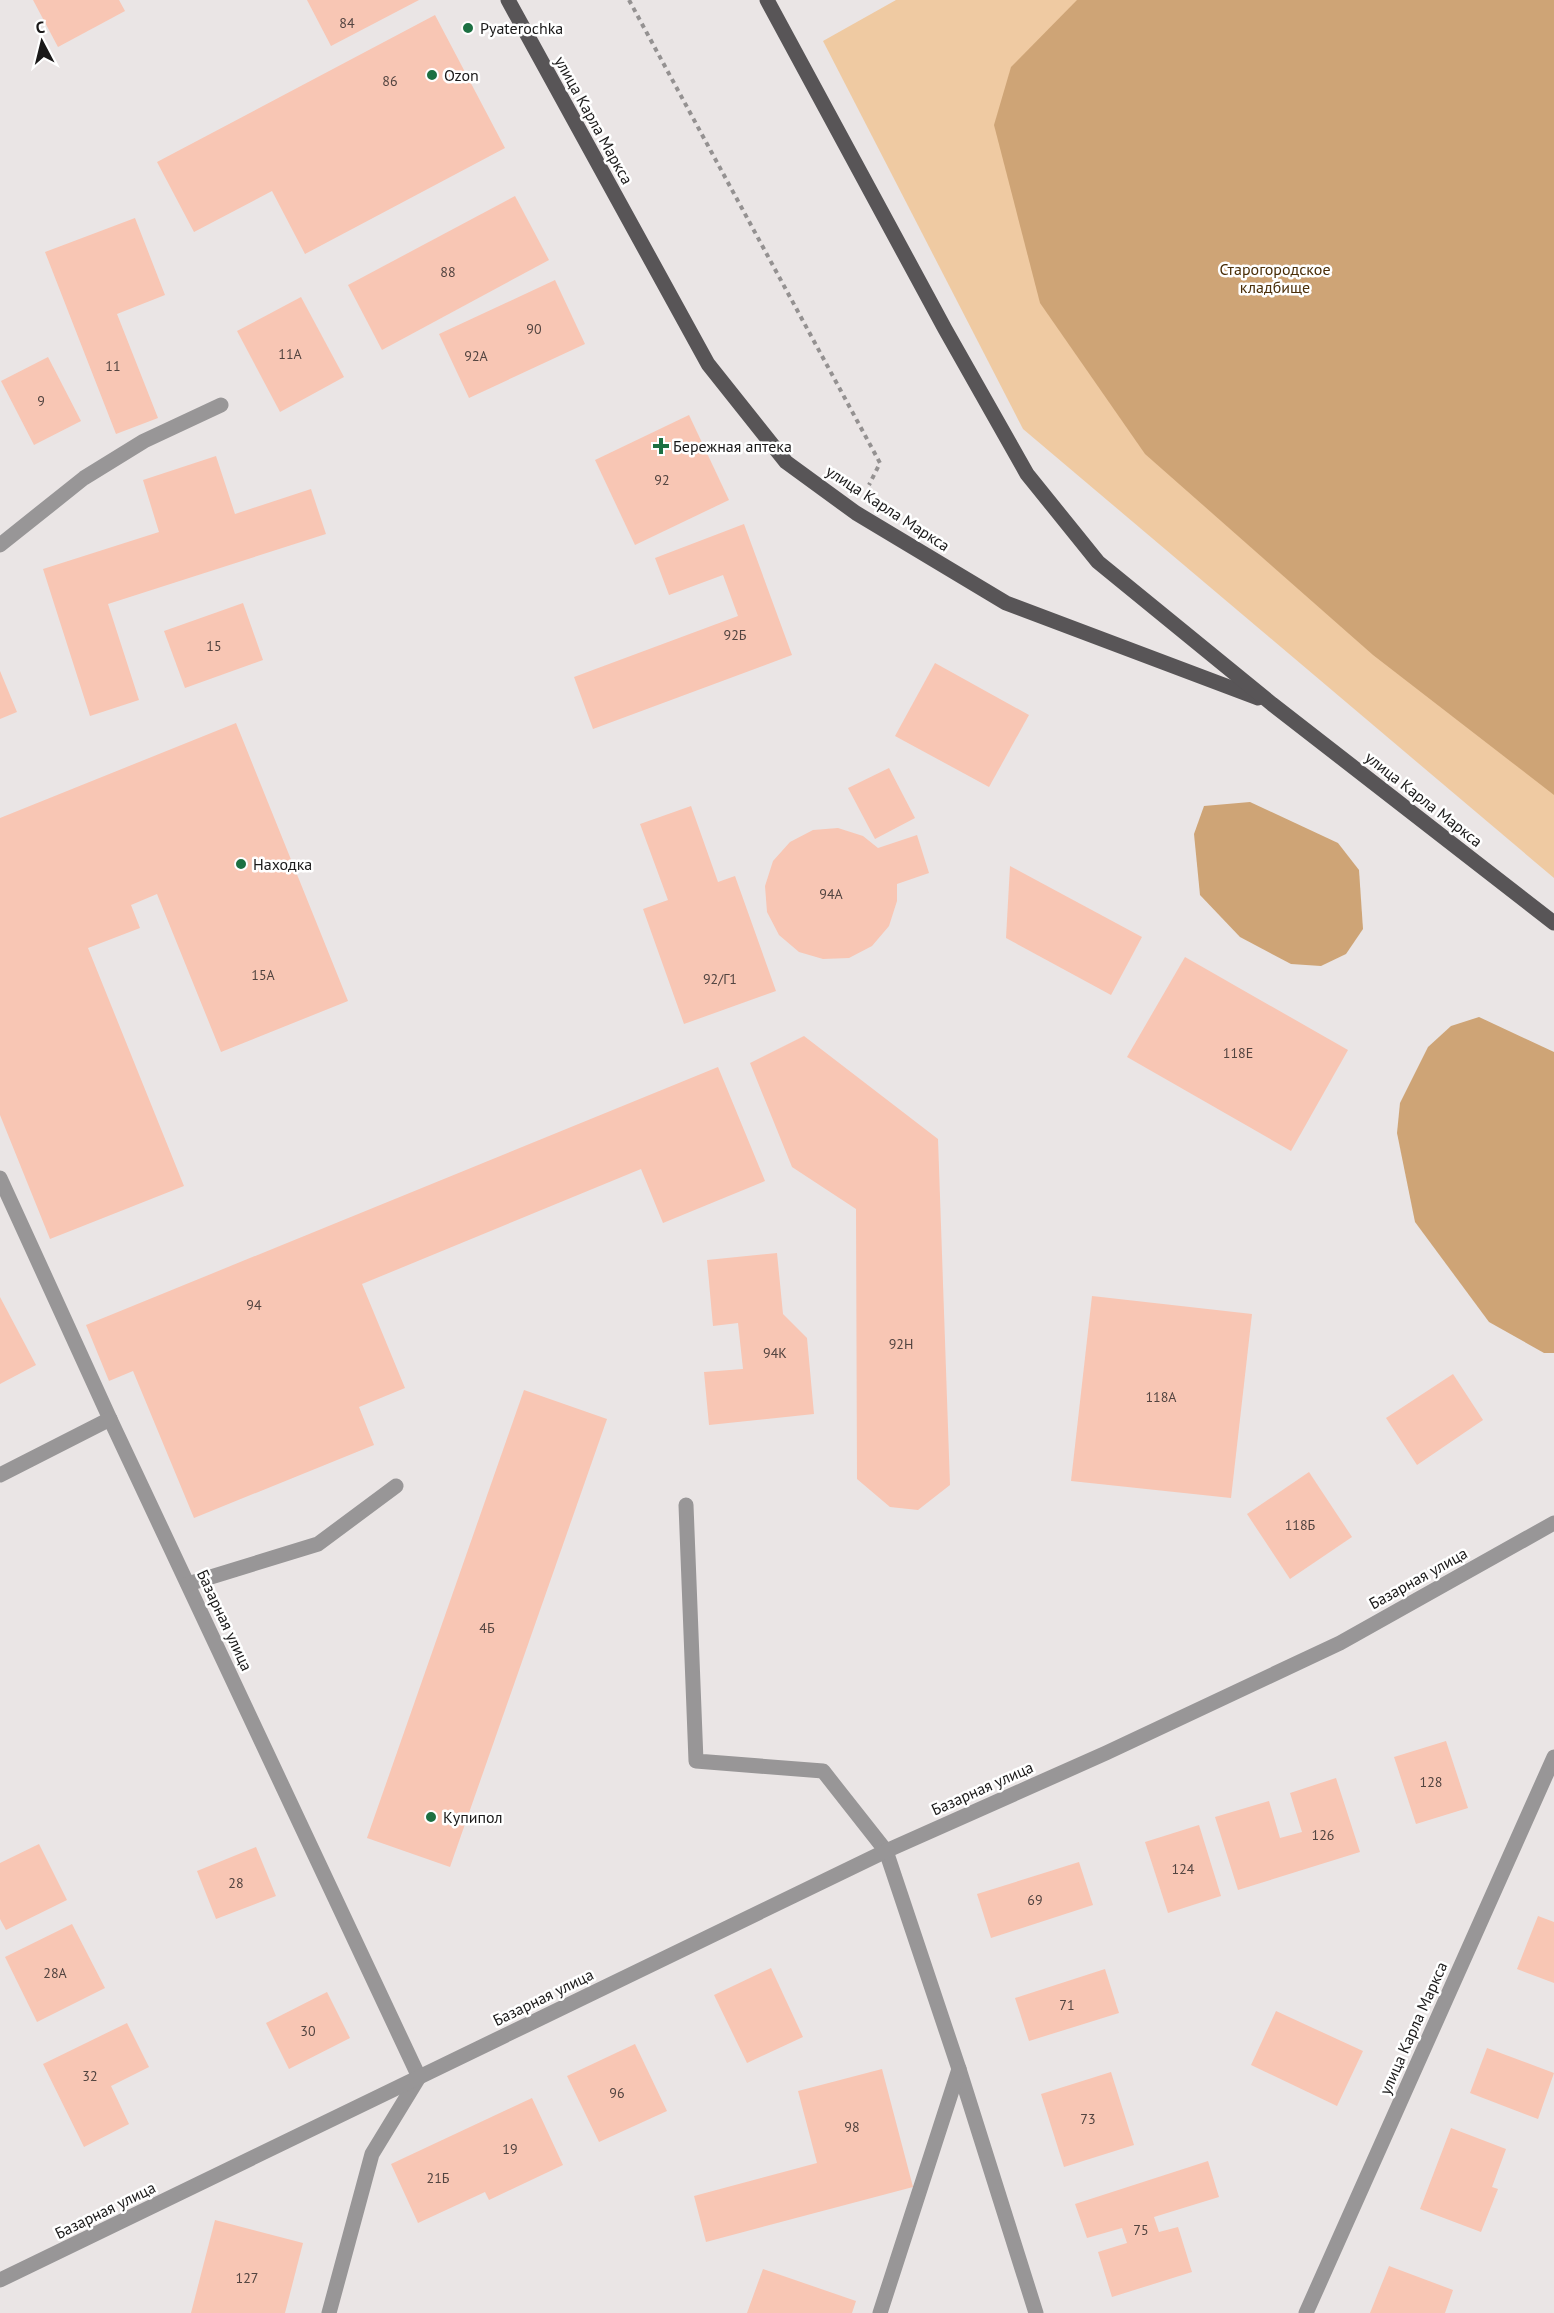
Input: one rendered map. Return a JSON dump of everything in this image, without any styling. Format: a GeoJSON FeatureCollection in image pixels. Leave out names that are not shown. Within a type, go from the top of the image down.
{"type":"FeatureCollection","features":[{"type":"Feature","properties":{"kind":"main road","name":"улица Карла Маркса"},"geometry":{"type":"LineString","coordinates":[[508,0],[708,364],[786,462],[856,513],[1006,603],[1272,704]]}},
{"type":"Feature","properties":{"kind":"main road","name":"улица Карла Маркса"},"geometry":{"type":"LineString","coordinates":[[766,0],[945,329],[1027,474],[1098,562],[1272,704],[1554,923]]}},
{"type":"Feature","properties":{"kind":"street"},"geometry":{"type":"LineString","coordinates":[[0,545],[84,478],[144,441],[221,405]]}},
{"type":"Feature","properties":{"kind":"street","name":"Базарная улица"},"geometry":{"type":"LineString","coordinates":[[0,1178],[110,1419],[419,2077]]}},
{"type":"Feature","properties":{"kind":"street"},"geometry":{"type":"LineString","coordinates":[[0,1475],[110,1419]]}},
{"type":"Feature","properties":{"kind":"street"},"geometry":{"type":"LineString","coordinates":[[188,1584],[318,1544],[396,1486]]}},
{"type":"Feature","properties":{"kind":"street"},"geometry":{"type":"LineString","coordinates":[[686,1505],[696,1761],[823,1771],[886,1851],[959,2069],[1036,2313]]}},
{"type":"Feature","properties":{"kind":"street","name":"Базарная улица"},"geometry":{"type":"LineString","coordinates":[[0,2280],[886,1851],[1117,1748],[1330,1648],[1554,1522]]}},
{"type":"Feature","properties":{"kind":"street","name":"улица Карла Маркса"},"geometry":{"type":"LineString","coordinates":[[1306,2313],[1554,1757]]}},
{"type":"Feature","properties":{"kind":"street"},"geometry":{"type":"LineString","coordinates":[[880,2313],[959,2069]]}},
{"type":"Feature","properties":{"kind":"street"},"geometry":{"type":"LineString","coordinates":[[329,2313],[372,2154],[419,2077]]}},
{"type":"Feature","properties":{"kind":"path"},"geometry":{"type":"LineString","coordinates":[[629,0],[880,463],[856,513]]}},
{"type":"Feature","properties":{"kind":"green space","name":"Старогородское кладбище"},"geometry":{"type":"Polygon","coordinates":[[[896,0],[1554,0],[1554,878],[1023,429],[823,41],[896,0]]]}},
{"type":"Feature","properties":{"kind":"green space","name":"Старогородское кладбище"},"geometry":{"type":"Polygon","coordinates":[[[1077,0],[1554,0],[1554,795],[1373,655],[1145,454],[1040,303],[994,125],[1011,67],[1077,0]]]}},
{"type":"Feature","properties":{"kind":"green space"},"geometry":{"type":"Polygon","coordinates":[[[1250,802],[1338,843],[1359,870],[1363,929],[1346,954],[1321,966],[1291,964],[1240,937],[1200,895],[1194,834],[1204,806],[1250,802]]]}},
{"type":"Feature","properties":{"kind":"green space"},"geometry":{"type":"Polygon","coordinates":[[[1479,1017],[1554,1052],[1554,1353],[1544,1353],[1489,1322],[1415,1222],[1397,1133],[1400,1103],[1428,1047],[1451,1026],[1479,1017]]]}},
{"type":"Feature","properties":{"kind":"building"},"geometry":{"type":"Polygon","coordinates":[[[33,0],[119,0],[125,11],[58,47],[33,0]]]}},
{"type":"Feature","properties":{"kind":"building"},"geometry":{"type":"Polygon","coordinates":[[[307,0],[419,0],[331,46],[307,0]]]}},
{"type":"Feature","properties":{"kind":"building"},"geometry":{"type":"Polygon","coordinates":[[[435,15],[505,148],[305,254],[272,191],[194,232],[157,162],[435,15]]]}},
{"type":"Feature","properties":{"kind":"building"},"geometry":{"type":"Polygon","coordinates":[[[515,196],[549,260],[382,350],[348,285],[515,196]]]}},
{"type":"Feature","properties":{"kind":"building"},"geometry":{"type":"Polygon","coordinates":[[[135,218],[165,295],[117,314],[158,418],[116,434],[45,252],[135,218]]]}},
{"type":"Feature","properties":{"kind":"building"},"geometry":{"type":"Polygon","coordinates":[[[555,280],[585,344],[469,398],[439,334],[555,280]]]}},
{"type":"Feature","properties":{"kind":"building"},"geometry":{"type":"Polygon","coordinates":[[[301,297],[344,377],[280,412],[237,331],[301,297]]]}},
{"type":"Feature","properties":{"kind":"building"},"geometry":{"type":"Polygon","coordinates":[[[48,357],[81,421],[34,445],[1,381],[48,357]]]}},
{"type":"Feature","properties":{"kind":"building"},"geometry":{"type":"Polygon","coordinates":[[[689,415],[729,500],[635,545],[595,460],[689,415]]]}},
{"type":"Feature","properties":{"kind":"building"},"geometry":{"type":"Polygon","coordinates":[[[216,456],[235,514],[311,489],[326,534],[108,604],[139,700],[90,716],[43,569],[159,532],[143,480],[216,456]]]}},
{"type":"Feature","properties":{"kind":"building"},"geometry":{"type":"Polygon","coordinates":[[[744,524],[792,655],[593,729],[574,677],[738,616],[723,575],[669,595],[655,558],[744,524]]]}},
{"type":"Feature","properties":{"kind":"building"},"geometry":{"type":"Polygon","coordinates":[[[243,603],[263,660],[185,688],[164,631],[243,603]]]}},
{"type":"Feature","properties":{"kind":"building"},"geometry":{"type":"Polygon","coordinates":[[[935,663],[1029,715],[989,787],[895,736],[935,663]]]}},
{"type":"Feature","properties":{"kind":"building"},"geometry":{"type":"Polygon","coordinates":[[[0,671],[17,712],[0,719],[0,671]]]}},
{"type":"Feature","properties":{"kind":"building"},"geometry":{"type":"Polygon","coordinates":[[[236,723],[348,1001],[221,1052],[157,894],[131,905],[140,928],[88,948],[184,1186],[50,1239],[0,1115],[0,818],[236,723]]]}},
{"type":"Feature","properties":{"kind":"building"},"geometry":{"type":"Polygon","coordinates":[[[889,768],[915,818],[875,839],[848,788],[889,768]]]}},
{"type":"Feature","properties":{"kind":"building"},"geometry":{"type":"Polygon","coordinates":[[[691,806],[718,882],[735,876],[776,991],[684,1024],[643,909],[668,900],[640,824],[691,806]]]}},
{"type":"Feature","properties":{"kind":"building"},"geometry":{"type":"Polygon","coordinates":[[[838,828],[863,836],[878,848],[917,835],[929,873],[897,884],[897,901],[889,926],[872,946],[849,958],[823,959],[799,952],[779,935],[767,912],[765,886],[773,861],[790,842],[813,830],[838,828]]]}},
{"type":"Feature","properties":{"kind":"building"},"geometry":{"type":"Polygon","coordinates":[[[1010,866],[1142,937],[1111,995],[1006,938],[1010,866]]]}},
{"type":"Feature","properties":{"kind":"building"},"geometry":{"type":"Polygon","coordinates":[[[1185,957],[1348,1050],[1291,1151],[1127,1057],[1185,957]]]}},
{"type":"Feature","properties":{"kind":"building"},"geometry":{"type":"Polygon","coordinates":[[[804,1036],[938,1139],[950,1485],[918,1510],[890,1507],[857,1479],[856,1209],[792,1167],[750,1063],[804,1036]]]}},
{"type":"Feature","properties":{"kind":"building"},"geometry":{"type":"Polygon","coordinates":[[[718,1067],[765,1181],[663,1223],[641,1169],[362,1284],[405,1388],[359,1407],[374,1445],[194,1518],[133,1371],[109,1381],[86,1325],[718,1067]]]}},
{"type":"Feature","properties":{"kind":"building"},"geometry":{"type":"Polygon","coordinates":[[[777,1253],[783,1314],[807,1338],[814,1414],[709,1425],[704,1372],[743,1369],[738,1323],[713,1326],[707,1260],[777,1253]]]}},
{"type":"Feature","properties":{"kind":"building"},"geometry":{"type":"Polygon","coordinates":[[[1092,1296],[1252,1314],[1231,1498],[1071,1481],[1092,1296]]]}},
{"type":"Feature","properties":{"kind":"building"},"geometry":{"type":"Polygon","coordinates":[[[0,1297],[36,1365],[0,1384],[0,1297]]]}},
{"type":"Feature","properties":{"kind":"building"},"geometry":{"type":"Polygon","coordinates":[[[1453,1374],[1483,1420],[1417,1465],[1386,1418],[1453,1374]]]}},
{"type":"Feature","properties":{"kind":"building"},"geometry":{"type":"Polygon","coordinates":[[[524,1390],[607,1419],[450,1867],[367,1838],[524,1390]]]}},
{"type":"Feature","properties":{"kind":"building"},"geometry":{"type":"Polygon","coordinates":[[[1309,1472],[1352,1537],[1290,1579],[1247,1514],[1309,1472]]]}},
{"type":"Feature","properties":{"kind":"building"},"geometry":{"type":"Polygon","coordinates":[[[1446,1741],[1468,1808],[1416,1824],[1394,1757],[1446,1741]]]}},
{"type":"Feature","properties":{"kind":"building"},"geometry":{"type":"Polygon","coordinates":[[[1336,1778],[1360,1852],[1238,1890],[1215,1817],[1269,1801],[1280,1838],[1302,1832],[1290,1793],[1336,1778]]]}},
{"type":"Feature","properties":{"kind":"building"},"geometry":{"type":"Polygon","coordinates":[[[1199,1825],[1221,1896],[1168,1913],[1145,1842],[1199,1825]]]}},
{"type":"Feature","properties":{"kind":"building"},"geometry":{"type":"Polygon","coordinates":[[[39,1844],[67,1900],[6,1930],[0,1919],[0,1863],[39,1844]]]}},
{"type":"Feature","properties":{"kind":"building"},"geometry":{"type":"Polygon","coordinates":[[[256,1847],[276,1896],[216,1919],[197,1871],[256,1847]]]}},
{"type":"Feature","properties":{"kind":"building"},"geometry":{"type":"Polygon","coordinates":[[[1079,1862],[1093,1905],[991,1938],[977,1894],[1079,1862]]]}},
{"type":"Feature","properties":{"kind":"building"},"geometry":{"type":"Polygon","coordinates":[[[1538,1916],[1554,1922],[1554,1983],[1517,1969],[1538,1916]]]}},
{"type":"Feature","properties":{"kind":"building"},"geometry":{"type":"Polygon","coordinates":[[[72,1924],[105,1988],[37,2022],[5,1957],[72,1924]]]}},
{"type":"Feature","properties":{"kind":"building"},"geometry":{"type":"Polygon","coordinates":[[[771,1968],[803,2037],[747,2063],[714,1995],[771,1968]]]}},
{"type":"Feature","properties":{"kind":"building"},"geometry":{"type":"Polygon","coordinates":[[[1105,1969],[1119,2013],[1029,2041],[1015,1998],[1105,1969]]]}},
{"type":"Feature","properties":{"kind":"building"},"geometry":{"type":"Polygon","coordinates":[[[327,1992],[350,2038],[289,2069],[266,2023],[327,1992]]]}},
{"type":"Feature","properties":{"kind":"building"},"geometry":{"type":"Polygon","coordinates":[[[1276,2011],[1363,2051],[1337,2106],[1251,2065],[1276,2011]]]}},
{"type":"Feature","properties":{"kind":"building"},"geometry":{"type":"Polygon","coordinates":[[[127,2023],[149,2067],[111,2086],[129,2124],[84,2147],[43,2064],[127,2023]]]}},
{"type":"Feature","properties":{"kind":"building"},"geometry":{"type":"Polygon","coordinates":[[[635,2044],[667,2111],[599,2142],[567,2076],[635,2044]]]}},
{"type":"Feature","properties":{"kind":"building"},"geometry":{"type":"Polygon","coordinates":[[[1487,2048],[1554,2073],[1538,2119],[1470,2093],[1487,2048]]]}},
{"type":"Feature","properties":{"kind":"building"},"geometry":{"type":"Polygon","coordinates":[[[882,2069],[913,2187],[706,2242],[694,2196],[817,2163],[798,2091],[882,2069]]]}},
{"type":"Feature","properties":{"kind":"building"},"geometry":{"type":"Polygon","coordinates":[[[1111,2072],[1134,2145],[1064,2167],[1041,2094],[1111,2072]]]}},
{"type":"Feature","properties":{"kind":"building"},"geometry":{"type":"Polygon","coordinates":[[[532,2098],[563,2165],[489,2200],[485,2192],[418,2223],[391,2164],[532,2098]]]}},
{"type":"Feature","properties":{"kind":"building"},"geometry":{"type":"Polygon","coordinates":[[[1451,2128],[1506,2149],[1492,2187],[1498,2189],[1481,2232],[1420,2209],[1451,2128]]]}},
{"type":"Feature","properties":{"kind":"building"},"geometry":{"type":"Polygon","coordinates":[[[1208,2161],[1219,2197],[1154,2217],[1159,2232],[1178,2227],[1192,2272],[1112,2297],[1098,2252],[1127,2243],[1122,2228],[1087,2238],[1075,2204],[1208,2161]]]}},
{"type":"Feature","properties":{"kind":"building"},"geometry":{"type":"Polygon","coordinates":[[[215,2220],[303,2243],[285,2313],[191,2313],[215,2220]]]}},
{"type":"Feature","properties":{"kind":"building"},"geometry":{"type":"Polygon","coordinates":[[[1389,2266],[1453,2290],[1445,2313],[1370,2313],[1389,2266]]]}},
{"type":"Feature","properties":{"kind":"building"},"geometry":{"type":"Polygon","coordinates":[[[763,2269],[856,2301],[852,2313],[747,2313],[763,2269]]]}},
{"type":"Feature","properties":{"kind":"place","name":"Pyaterochka"},"geometry":{"type":"Point","coordinates":[468,28]}},
{"type":"Feature","properties":{"kind":"place","name":"Ozon"},"geometry":{"type":"Point","coordinates":[432,75]}},
{"type":"Feature","properties":{"kind":"place","name":"Бережная аптека"},"geometry":{"type":"Point","coordinates":[661,446]}},
{"type":"Feature","properties":{"kind":"place","name":"Находка"},"geometry":{"type":"Point","coordinates":[241,864]}},
{"type":"Feature","properties":{"kind":"place","name":"Купипол"},"geometry":{"type":"Point","coordinates":[431,1817]}}]}
